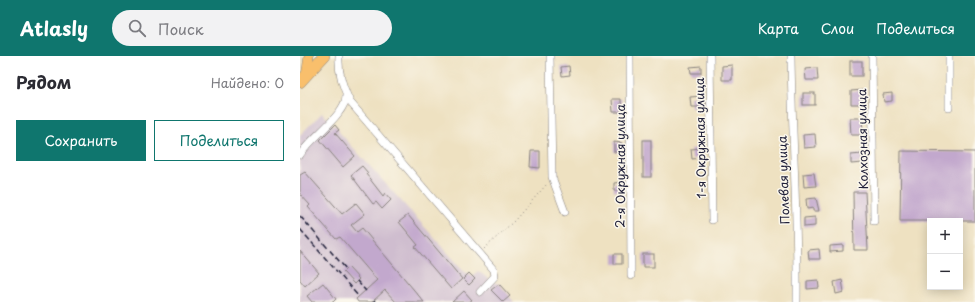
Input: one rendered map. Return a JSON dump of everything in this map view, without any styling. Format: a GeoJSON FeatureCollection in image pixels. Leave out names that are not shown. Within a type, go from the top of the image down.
{"type":"FeatureCollection","features":[{"type":"Feature","properties":{"kind":"highway"},"geometry":{"type":"LineString","coordinates":[[303,79],[324,56]]}},
{"type":"Feature","properties":{"kind":"main road"},"geometry":{"type":"LineString","coordinates":[[303,79],[309,56]]}},
{"type":"Feature","properties":{"kind":"street"},"geometry":{"type":"LineString","coordinates":[[300,155],[341,110],[346,100],[339,74],[339,56]]}},
{"type":"Feature","properties":{"kind":"street"},"geometry":{"type":"LineString","coordinates":[[550,56],[552,177],[566,212]]}},
{"type":"Feature","properties":{"kind":"street","name":"2-я Окружная улица"},"geometry":{"type":"LineString","coordinates":[[630,56],[631,276]]}},
{"type":"Feature","properties":{"kind":"street","name":"1-я Окружная улица"},"geometry":{"type":"LineString","coordinates":[[710,56],[712,220]]}},
{"type":"Feature","properties":{"kind":"street","name":"Полевая улица"},"geometry":{"type":"LineString","coordinates":[[791,56],[791,114],[798,267],[797,302]]}},
{"type":"Feature","properties":{"kind":"street","name":"Колхозная улица"},"geometry":{"type":"LineString","coordinates":[[872,56],[874,222]]}},
{"type":"Feature","properties":{"kind":"street"},"geometry":{"type":"LineString","coordinates":[[949,56],[949,108]]}},
{"type":"Feature","properties":{"kind":"street"},"geometry":{"type":"LineString","coordinates":[[345,93],[350,102],[496,273],[494,278],[480,292]]}},
{"type":"Feature","properties":{"kind":"path"},"geometry":{"type":"LineString","coordinates":[[479,254],[514,221],[552,177]]}},
{"type":"Feature","properties":{"kind":"shaded area"},"geometry":{"type":"Polygon","coordinates":[[[322,113],[465,272],[472,276],[478,271],[491,281],[499,284],[514,302],[300,302],[300,135],[322,113]]]}},
{"type":"Feature","properties":{"kind":"building"},"geometry":{"type":"Polygon","coordinates":[[[850,61],[862,61],[862,76],[850,76],[850,61]]]}},
{"type":"Feature","properties":{"kind":"building"},"geometry":{"type":"Polygon","coordinates":[[[732,65],[732,80],[722,80],[722,66],[732,65]]]}},
{"type":"Feature","properties":{"kind":"building"},"geometry":{"type":"Polygon","coordinates":[[[569,66],[570,75],[562,76],[561,67],[569,66]]]}},
{"type":"Feature","properties":{"kind":"building"},"geometry":{"type":"Polygon","coordinates":[[[701,66],[701,73],[691,73],[690,67],[701,66]]]}},
{"type":"Feature","properties":{"kind":"building"},"geometry":{"type":"Polygon","coordinates":[[[817,68],[818,80],[806,80],[805,69],[817,68]]]}},
{"type":"Feature","properties":{"kind":"building"},"geometry":{"type":"Polygon","coordinates":[[[863,90],[863,104],[851,104],[851,91],[863,90]]]}},
{"type":"Feature","properties":{"kind":"building"},"geometry":{"type":"Polygon","coordinates":[[[803,93],[815,93],[815,105],[803,105],[803,93]]]}},
{"type":"Feature","properties":{"kind":"building"},"geometry":{"type":"Polygon","coordinates":[[[892,93],[892,101],[884,102],[883,94],[892,93]]]}},
{"type":"Feature","properties":{"kind":"building"},"geometry":{"type":"Polygon","coordinates":[[[702,96],[702,102],[706,102],[706,107],[691,107],[690,97],[702,96]]]}},
{"type":"Feature","properties":{"kind":"building"},"geometry":{"type":"Polygon","coordinates":[[[612,99],[621,99],[621,112],[613,112],[612,99]]]}},
{"type":"Feature","properties":{"kind":"building"},"geometry":{"type":"Polygon","coordinates":[[[850,118],[862,118],[863,135],[851,135],[850,118]]]}},
{"type":"Feature","properties":{"kind":"building"},"geometry":{"type":"Polygon","coordinates":[[[335,125],[339,130],[335,133],[355,156],[343,167],[320,140],[335,125]]]}},
{"type":"Feature","properties":{"kind":"building"},"geometry":{"type":"Polygon","coordinates":[[[815,134],[816,147],[804,148],[803,135],[815,134]]]}},
{"type":"Feature","properties":{"kind":"building"},"geometry":{"type":"Polygon","coordinates":[[[643,140],[651,140],[651,177],[643,177],[643,140]]]}},
{"type":"Feature","properties":{"kind":"building"},"geometry":{"type":"Polygon","coordinates":[[[614,142],[622,143],[622,152],[614,152],[614,142]]]}},
{"type":"Feature","properties":{"kind":"building"},"geometry":{"type":"Polygon","coordinates":[[[703,148],[703,158],[692,159],[691,149],[703,148]]]}},
{"type":"Feature","properties":{"kind":"building"},"geometry":{"type":"Polygon","coordinates":[[[531,151],[540,151],[540,168],[530,167],[531,151]]]}},
{"type":"Feature","properties":{"kind":"building"},"geometry":{"type":"Polygon","coordinates":[[[901,151],[975,152],[975,221],[963,221],[963,218],[927,218],[927,221],[900,221],[901,151]]]}},
{"type":"Feature","properties":{"kind":"building"},"geometry":{"type":"Polygon","coordinates":[[[862,154],[863,163],[851,164],[851,155],[862,154]]]}},
{"type":"Feature","properties":{"kind":"building"},"geometry":{"type":"Polygon","coordinates":[[[362,166],[368,173],[366,174],[383,196],[385,193],[391,200],[382,209],[376,202],[373,204],[351,175],[362,166]]]}},
{"type":"Feature","properties":{"kind":"building"},"geometry":{"type":"Polygon","coordinates":[[[305,172],[342,214],[356,203],[365,214],[351,225],[357,232],[362,228],[424,302],[396,302],[385,290],[372,302],[358,302],[356,299],[377,280],[340,237],[336,239],[308,207],[310,205],[300,194],[300,175],[305,172]]]}},
{"type":"Feature","properties":{"kind":"building"},"geometry":{"type":"Polygon","coordinates":[[[814,173],[816,186],[804,187],[803,174],[814,173]]]}},
{"type":"Feature","properties":{"kind":"building"},"geometry":{"type":"Polygon","coordinates":[[[622,182],[622,191],[614,191],[614,183],[622,182]]]}},
{"type":"Feature","properties":{"kind":"building"},"geometry":{"type":"Polygon","coordinates":[[[853,192],[865,192],[868,250],[854,250],[853,192]]]}},
{"type":"Feature","properties":{"kind":"building"},"geometry":{"type":"Polygon","coordinates":[[[816,198],[819,211],[813,211],[813,208],[807,209],[806,199],[816,198]]]}},
{"type":"Feature","properties":{"kind":"building"},"geometry":{"type":"Polygon","coordinates":[[[408,215],[462,279],[451,289],[415,247],[418,245],[399,222],[408,215]]]}},
{"type":"Feature","properties":{"kind":"building"},"geometry":{"type":"Polygon","coordinates":[[[815,217],[815,226],[804,227],[804,218],[815,217]]]}},
{"type":"Feature","properties":{"kind":"building"},"geometry":{"type":"Polygon","coordinates":[[[843,245],[843,251],[830,252],[830,246],[843,245]]]}},
{"type":"Feature","properties":{"kind":"building"},"geometry":{"type":"Polygon","coordinates":[[[819,249],[820,259],[809,259],[808,250],[819,249]]]}},
{"type":"Feature","properties":{"kind":"building"},"geometry":{"type":"Polygon","coordinates":[[[300,251],[319,273],[305,286],[300,280],[300,251]]]}},
{"type":"Feature","properties":{"kind":"building"},"geometry":{"type":"Polygon","coordinates":[[[614,254],[622,254],[622,264],[614,264],[614,254]]]}},
{"type":"Feature","properties":{"kind":"building"},"geometry":{"type":"Polygon","coordinates":[[[643,254],[654,254],[654,267],[643,267],[643,254]]]}},
{"type":"Feature","properties":{"kind":"building"},"geometry":{"type":"Polygon","coordinates":[[[348,267],[359,279],[354,284],[343,272],[348,267]]]}},
{"type":"Feature","properties":{"kind":"building"},"geometry":{"type":"Polygon","coordinates":[[[469,273],[475,279],[469,285],[463,279],[469,273]]]}},
{"type":"Feature","properties":{"kind":"building"},"geometry":{"type":"Polygon","coordinates":[[[818,280],[819,288],[807,289],[807,281],[818,280]]]}},
{"type":"Feature","properties":{"kind":"building"},"geometry":{"type":"Polygon","coordinates":[[[842,280],[844,292],[836,294],[834,282],[842,280]]]}},
{"type":"Feature","properties":{"kind":"building"},"geometry":{"type":"Polygon","coordinates":[[[323,283],[336,299],[333,302],[312,302],[307,296],[323,283]]]}},
{"type":"Feature","properties":{"kind":"building"},"geometry":{"type":"Polygon","coordinates":[[[499,284],[510,296],[503,302],[491,290],[499,284]]]}},
{"type":"Feature","properties":{"kind":"building"},"geometry":{"type":"Polygon","coordinates":[[[464,291],[472,300],[469,302],[452,302],[464,291]]]}},
{"type":"Feature","properties":{"kind":"railway"},"geometry":{"type":"LineString","coordinates":[[300,216],[346,269]]}},
{"type":"Feature","properties":{"kind":"railway"},"geometry":{"type":"LineString","coordinates":[[300,229],[359,297]]}},
{"type":"Feature","properties":{"kind":"railway"},"geometry":{"type":"LineString","coordinates":[[357,281],[366,291]]}}]}
